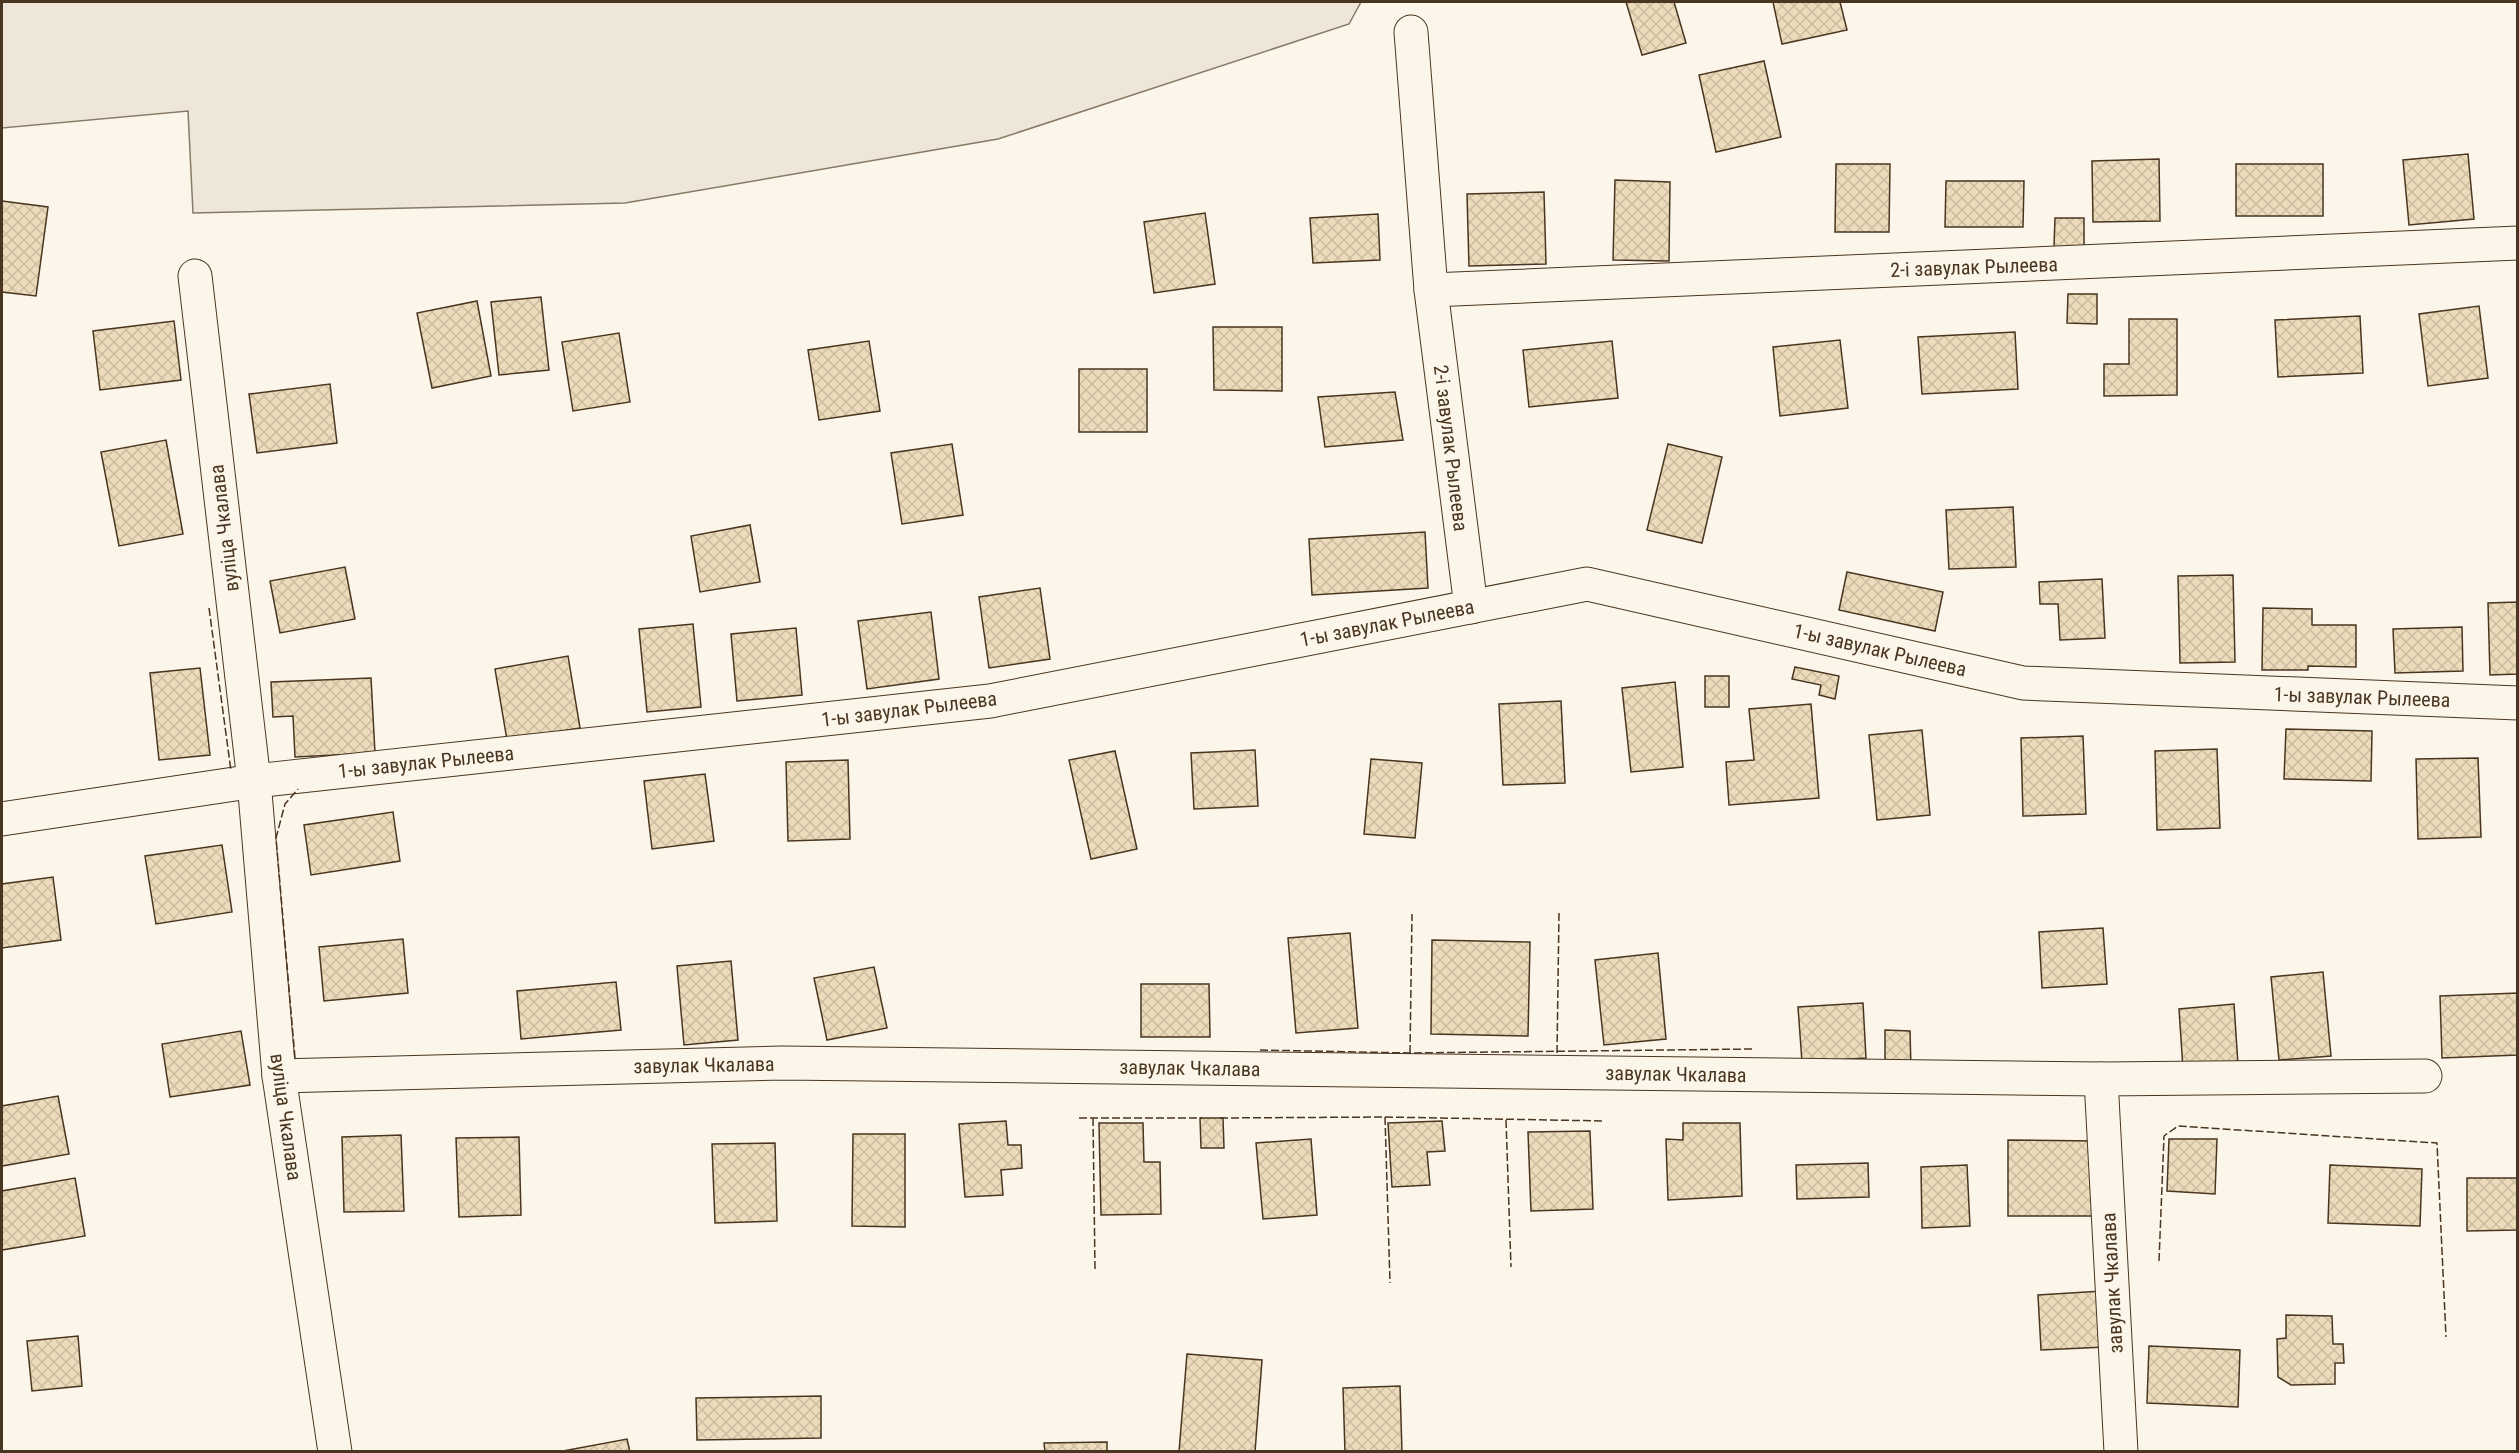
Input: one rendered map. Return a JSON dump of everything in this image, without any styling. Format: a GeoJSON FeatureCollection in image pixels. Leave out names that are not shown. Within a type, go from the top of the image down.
{"type":"FeatureCollection","features":[{"type":"Feature","properties":{"kind":"street","name":"2-і завулак Рылеева"},"geometry":{"type":"LineString","coordinates":[[1411,32],[1431,290],[1471,607]]}},
{"type":"Feature","properties":{"kind":"street","name":"2-і завулак Рылеева"},"geometry":{"type":"LineString","coordinates":[[1431,290],[2517,243]]}},
{"type":"Feature","properties":{"kind":"street","name":"вуліца Чкалава"},"geometry":{"type":"LineString","coordinates":[[195,276],[254,781],[279,1076],[335,1452]]}},
{"type":"Feature","properties":{"kind":"street","name":"1-ы завулак Рылеева"},"geometry":{"type":"LineString","coordinates":[[254,781],[990,701],[1587,584],[2023,683],[2517,703]]}},
{"type":"Feature","properties":{"kind":"street"},"geometry":{"type":"LineString","coordinates":[[2,819],[254,781]]}},
{"type":"Feature","properties":{"kind":"street","name":"завулак Чкалава"},"geometry":{"type":"LineString","coordinates":[[279,1076],[782,1064],[2101,1079],[2426,1076]]}},
{"type":"Feature","properties":{"kind":"street","name":"завулак Чкалава"},"geometry":{"type":"LineString","coordinates":[[2101,1079],[2121,1452]]}},
{"type":"Feature","properties":{"kind":"shaded area"},"geometry":{"type":"Polygon","coordinates":[[[2,2],[1361,2],[1349,24],[998,139],[625,203],[193,213],[188,111],[2,128],[2,2]]]}},
{"type":"Feature","properties":{"kind":"building"},"geometry":{"type":"Polygon","coordinates":[[[1626,2],[1674,2],[1686,43],[1642,55],[1626,2]]]}},
{"type":"Feature","properties":{"kind":"building"},"geometry":{"type":"Polygon","coordinates":[[[1773,2],[1840,2],[1847,30],[1782,44],[1773,2]]]}},
{"type":"Feature","properties":{"kind":"building"},"geometry":{"type":"Polygon","coordinates":[[[1764,61],[1781,137],[1716,152],[1699,75],[1764,61]]]}},
{"type":"Feature","properties":{"kind":"building"},"geometry":{"type":"Polygon","coordinates":[[[2468,154],[2474,219],[2409,225],[2403,160],[2468,154]]]}},
{"type":"Feature","properties":{"kind":"building"},"geometry":{"type":"Polygon","coordinates":[[[2159,159],[2160,221],[2093,222],[2092,161],[2159,159]]]}},
{"type":"Feature","properties":{"kind":"building"},"geometry":{"type":"Polygon","coordinates":[[[1836,164],[1890,164],[1889,232],[1835,232],[1836,164]]]}},
{"type":"Feature","properties":{"kind":"building"},"geometry":{"type":"Polygon","coordinates":[[[2236,164],[2323,164],[2323,216],[2236,216],[2236,164]]]}},
{"type":"Feature","properties":{"kind":"building"},"geometry":{"type":"Polygon","coordinates":[[[1615,180],[1670,182],[1669,261],[1613,260],[1615,180]]]}},
{"type":"Feature","properties":{"kind":"building"},"geometry":{"type":"Polygon","coordinates":[[[1946,181],[2024,181],[2023,227],[1945,227],[1946,181]]]}},
{"type":"Feature","properties":{"kind":"building"},"geometry":{"type":"Polygon","coordinates":[[[1544,192],[1546,264],[1469,266],[1467,194],[1544,192]]]}},
{"type":"Feature","properties":{"kind":"building"},"geometry":{"type":"Polygon","coordinates":[[[2,201],[48,207],[36,296],[2,292],[2,201]]]}},
{"type":"Feature","properties":{"kind":"building"},"geometry":{"type":"Polygon","coordinates":[[[1205,213],[1215,284],[1154,293],[1144,222],[1205,213]]]}},
{"type":"Feature","properties":{"kind":"building"},"geometry":{"type":"Polygon","coordinates":[[[1378,214],[1380,260],[1313,263],[1310,218],[1378,214]]]}},
{"type":"Feature","properties":{"kind":"building"},"geometry":{"type":"Polygon","coordinates":[[[2055,218],[2084,218],[2084,247],[2054,247],[2055,218]]]}},
{"type":"Feature","properties":{"kind":"building"},"geometry":{"type":"Polygon","coordinates":[[[2068,294],[2097,294],[2097,324],[2067,323],[2068,294]]]}},
{"type":"Feature","properties":{"kind":"building"},"geometry":{"type":"Polygon","coordinates":[[[541,297],[549,370],[499,375],[491,302],[541,297]]]}},
{"type":"Feature","properties":{"kind":"building"},"geometry":{"type":"Polygon","coordinates":[[[477,301],[491,376],[432,388],[417,313],[477,301]]]}},
{"type":"Feature","properties":{"kind":"building"},"geometry":{"type":"Polygon","coordinates":[[[2479,306],[2488,378],[2428,386],[2419,314],[2479,306]]]}},
{"type":"Feature","properties":{"kind":"building"},"geometry":{"type":"Polygon","coordinates":[[[2360,316],[2363,373],[2278,377],[2275,320],[2360,316]]]}},
{"type":"Feature","properties":{"kind":"building"},"geometry":{"type":"Polygon","coordinates":[[[2129,319],[2177,319],[2177,395],[2104,396],[2104,364],[2129,364],[2129,319]]]}},
{"type":"Feature","properties":{"kind":"building"},"geometry":{"type":"Polygon","coordinates":[[[174,321],[181,380],[100,390],[93,331],[174,321]]]}},
{"type":"Feature","properties":{"kind":"building"},"geometry":{"type":"Polygon","coordinates":[[[1213,327],[1282,327],[1282,391],[1214,390],[1213,327]]]}},
{"type":"Feature","properties":{"kind":"building"},"geometry":{"type":"Polygon","coordinates":[[[2015,332],[2018,389],[1922,394],[1918,337],[2015,332]]]}},
{"type":"Feature","properties":{"kind":"building"},"geometry":{"type":"Polygon","coordinates":[[[619,333],[630,402],[573,411],[562,342],[619,333]]]}},
{"type":"Feature","properties":{"kind":"building"},"geometry":{"type":"Polygon","coordinates":[[[1840,340],[1848,408],[1780,416],[1773,347],[1840,340]]]}},
{"type":"Feature","properties":{"kind":"building"},"geometry":{"type":"Polygon","coordinates":[[[869,341],[880,411],[819,420],[808,350],[869,341]]]}},
{"type":"Feature","properties":{"kind":"building"},"geometry":{"type":"Polygon","coordinates":[[[1612,341],[1618,398],[1529,407],[1523,350],[1612,341]]]}},
{"type":"Feature","properties":{"kind":"building"},"geometry":{"type":"Polygon","coordinates":[[[1079,369],[1147,369],[1147,432],[1079,432],[1079,369]]]}},
{"type":"Feature","properties":{"kind":"building"},"geometry":{"type":"Polygon","coordinates":[[[330,384],[337,443],[257,453],[249,394],[330,384]]]}},
{"type":"Feature","properties":{"kind":"building"},"geometry":{"type":"Polygon","coordinates":[[[1395,392],[1403,440],[1325,447],[1318,397],[1395,392]]]}},
{"type":"Feature","properties":{"kind":"building"},"geometry":{"type":"Polygon","coordinates":[[[166,440],[183,534],[119,546],[101,452],[166,440]]]}},
{"type":"Feature","properties":{"kind":"building"},"geometry":{"type":"Polygon","coordinates":[[[952,444],[963,515],[902,524],[891,453],[952,444]]]}},
{"type":"Feature","properties":{"kind":"building"},"geometry":{"type":"Polygon","coordinates":[[[1668,444],[1722,457],[1702,543],[1647,530],[1668,444]]]}},
{"type":"Feature","properties":{"kind":"building"},"geometry":{"type":"Polygon","coordinates":[[[2013,507],[2016,567],[1949,569],[1946,510],[2013,507]]]}},
{"type":"Feature","properties":{"kind":"building"},"geometry":{"type":"Polygon","coordinates":[[[750,525],[760,582],[700,592],[691,536],[750,525]]]}},
{"type":"Feature","properties":{"kind":"building"},"geometry":{"type":"Polygon","coordinates":[[[1425,532],[1428,588],[1312,595],[1309,539],[1425,532]]]}},
{"type":"Feature","properties":{"kind":"building"},"geometry":{"type":"Polygon","coordinates":[[[345,567],[355,619],[280,633],[270,581],[345,567]]]}},
{"type":"Feature","properties":{"kind":"building"},"geometry":{"type":"Polygon","coordinates":[[[1847,572],[1943,592],[1935,631],[1839,610],[1847,572]]]}},
{"type":"Feature","properties":{"kind":"building"},"geometry":{"type":"Polygon","coordinates":[[[2233,575],[2235,662],[2180,663],[2178,576],[2233,575]]]}},
{"type":"Feature","properties":{"kind":"building"},"geometry":{"type":"Polygon","coordinates":[[[2102,579],[2105,638],[2060,640],[2058,604],[2040,604],[2039,582],[2102,579]]]}},
{"type":"Feature","properties":{"kind":"building"},"geometry":{"type":"Polygon","coordinates":[[[1040,588],[1050,659],[989,668],[979,597],[1040,588]]]}},
{"type":"Feature","properties":{"kind":"building"},"geometry":{"type":"Polygon","coordinates":[[[2518,602],[2518,674],[2490,675],[2488,603],[2518,602]]]}},
{"type":"Feature","properties":{"kind":"building"},"geometry":{"type":"Polygon","coordinates":[[[2263,608],[2312,609],[2312,625],[2356,625],[2356,667],[2308,666],[2308,670],[2262,670],[2263,608]]]}},
{"type":"Feature","properties":{"kind":"building"},"geometry":{"type":"Polygon","coordinates":[[[931,612],[939,679],[867,689],[858,621],[931,612]]]}},
{"type":"Feature","properties":{"kind":"building"},"geometry":{"type":"Polygon","coordinates":[[[693,624],[701,707],[647,712],[639,629],[693,624]]]}},
{"type":"Feature","properties":{"kind":"building"},"geometry":{"type":"Polygon","coordinates":[[[2462,627],[2463,671],[2395,673],[2393,629],[2462,627]]]}},
{"type":"Feature","properties":{"kind":"building"},"geometry":{"type":"Polygon","coordinates":[[[796,628],[802,695],[737,701],[731,634],[796,628]]]}},
{"type":"Feature","properties":{"kind":"building"},"geometry":{"type":"Polygon","coordinates":[[[568,656],[580,728],[507,740],[495,669],[568,656]]]}},
{"type":"Feature","properties":{"kind":"building"},"geometry":{"type":"Polygon","coordinates":[[[1795,667],[1839,676],[1835,699],[1819,695],[1821,685],[1792,679],[1795,667]]]}},
{"type":"Feature","properties":{"kind":"building"},"geometry":{"type":"Polygon","coordinates":[[[200,668],[210,755],[159,760],[150,673],[200,668]]]}},
{"type":"Feature","properties":{"kind":"building"},"geometry":{"type":"Polygon","coordinates":[[[1705,676],[1729,676],[1729,707],[1705,707],[1705,676]]]}},
{"type":"Feature","properties":{"kind":"building"},"geometry":{"type":"Polygon","coordinates":[[[371,678],[375,753],[295,757],[293,716],[273,717],[271,682],[371,678]]]}},
{"type":"Feature","properties":{"kind":"building"},"geometry":{"type":"Polygon","coordinates":[[[1675,682],[1683,767],[1631,772],[1622,688],[1675,682]]]}},
{"type":"Feature","properties":{"kind":"building"},"geometry":{"type":"Polygon","coordinates":[[[1561,701],[1565,783],[1503,785],[1499,704],[1561,701]]]}},
{"type":"Feature","properties":{"kind":"building"},"geometry":{"type":"Polygon","coordinates":[[[1811,704],[1819,798],[1729,805],[1726,762],[1754,760],[1749,709],[1811,704]]]}},
{"type":"Feature","properties":{"kind":"building"},"geometry":{"type":"Polygon","coordinates":[[[2286,729],[2372,731],[2371,781],[2284,779],[2286,729]]]}},
{"type":"Feature","properties":{"kind":"building"},"geometry":{"type":"Polygon","coordinates":[[[1922,730],[1930,815],[1877,820],[1869,735],[1922,730]]]}},
{"type":"Feature","properties":{"kind":"building"},"geometry":{"type":"Polygon","coordinates":[[[2083,736],[2086,814],[2023,816],[2021,738],[2083,736]]]}},
{"type":"Feature","properties":{"kind":"building"},"geometry":{"type":"Polygon","coordinates":[[[2217,749],[2220,828],[2157,830],[2155,751],[2217,749]]]}},
{"type":"Feature","properties":{"kind":"building"},"geometry":{"type":"Polygon","coordinates":[[[1255,750],[1258,806],[1194,809],[1191,753],[1255,750]]]}},
{"type":"Feature","properties":{"kind":"building"},"geometry":{"type":"Polygon","coordinates":[[[1115,751],[1137,849],[1091,859],[1069,760],[1115,751]]]}},
{"type":"Feature","properties":{"kind":"building"},"geometry":{"type":"Polygon","coordinates":[[[2478,758],[2481,837],[2418,839],[2416,759],[2478,758]]]}},
{"type":"Feature","properties":{"kind":"building"},"geometry":{"type":"Polygon","coordinates":[[[1371,759],[1422,763],[1415,838],[1364,834],[1371,759]]]}},
{"type":"Feature","properties":{"kind":"building"},"geometry":{"type":"Polygon","coordinates":[[[848,760],[850,839],[788,841],[786,762],[848,760]]]}},
{"type":"Feature","properties":{"kind":"building"},"geometry":{"type":"Polygon","coordinates":[[[705,774],[714,841],[652,849],[644,781],[705,774]]]}},
{"type":"Feature","properties":{"kind":"building"},"geometry":{"type":"Polygon","coordinates":[[[393,812],[400,861],[311,875],[304,825],[393,812]]]}},
{"type":"Feature","properties":{"kind":"building"},"geometry":{"type":"Polygon","coordinates":[[[222,845],[232,912],[156,924],[145,856],[222,845]]]}},
{"type":"Feature","properties":{"kind":"building"},"geometry":{"type":"Polygon","coordinates":[[[53,877],[61,940],[2,948],[2,884],[53,877]]]}},
{"type":"Feature","properties":{"kind":"building"},"geometry":{"type":"Polygon","coordinates":[[[2103,928],[2107,984],[2042,988],[2039,932],[2103,928]]]}},
{"type":"Feature","properties":{"kind":"building"},"geometry":{"type":"Polygon","coordinates":[[[1350,933],[1358,1028],[1296,1033],[1288,938],[1350,933]]]}},
{"type":"Feature","properties":{"kind":"building"},"geometry":{"type":"Polygon","coordinates":[[[403,939],[408,993],[324,1001],[319,947],[403,939]]]}},
{"type":"Feature","properties":{"kind":"building"},"geometry":{"type":"Polygon","coordinates":[[[1432,940],[1530,942],[1528,1036],[1431,1034],[1432,940]]]}},
{"type":"Feature","properties":{"kind":"building"},"geometry":{"type":"Polygon","coordinates":[[[1658,953],[1666,1039],[1604,1045],[1595,960],[1658,953]]]}},
{"type":"Feature","properties":{"kind":"building"},"geometry":{"type":"Polygon","coordinates":[[[731,961],[738,1040],[684,1045],[677,966],[731,961]]]}},
{"type":"Feature","properties":{"kind":"building"},"geometry":{"type":"Polygon","coordinates":[[[874,967],[887,1028],[827,1040],[814,978],[874,967]]]}},
{"type":"Feature","properties":{"kind":"building"},"geometry":{"type":"Polygon","coordinates":[[[2323,972],[2331,1056],[2279,1060],[2271,977],[2323,972]]]}},
{"type":"Feature","properties":{"kind":"building"},"geometry":{"type":"Polygon","coordinates":[[[616,982],[621,1030],[521,1039],[517,991],[616,982]]]}},
{"type":"Feature","properties":{"kind":"building"},"geometry":{"type":"Polygon","coordinates":[[[1141,984],[1209,984],[1210,1037],[1141,1037],[1141,984]]]}},
{"type":"Feature","properties":{"kind":"building"},"geometry":{"type":"Polygon","coordinates":[[[2518,993],[2518,1055],[2442,1058],[2440,996],[2518,993]]]}},
{"type":"Feature","properties":{"kind":"building"},"geometry":{"type":"Polygon","coordinates":[[[1863,1003],[1866,1058],[1802,1062],[1798,1007],[1863,1003]]]}},
{"type":"Feature","properties":{"kind":"building"},"geometry":{"type":"Polygon","coordinates":[[[2234,1004],[2238,1065],[2183,1069],[2179,1009],[2234,1004]]]}},
{"type":"Feature","properties":{"kind":"building"},"geometry":{"type":"Polygon","coordinates":[[[1885,1030],[1910,1031],[1911,1069],[1885,1069],[1885,1030]]]}},
{"type":"Feature","properties":{"kind":"building"},"geometry":{"type":"Polygon","coordinates":[[[241,1031],[250,1085],[170,1097],[162,1044],[241,1031]]]}},
{"type":"Feature","properties":{"kind":"building"},"geometry":{"type":"Polygon","coordinates":[[[58,1096],[69,1154],[2,1166],[2,1106],[58,1096]]]}},
{"type":"Feature","properties":{"kind":"building"},"geometry":{"type":"Polygon","coordinates":[[[1200,1118],[1223,1118],[1224,1148],[1201,1148],[1200,1118]]]}},
{"type":"Feature","properties":{"kind":"building"},"geometry":{"type":"Polygon","coordinates":[[[1006,1121],[1008,1145],[1021,1145],[1022,1168],[1001,1170],[1003,1195],[965,1197],[959,1124],[1006,1121]]]}},
{"type":"Feature","properties":{"kind":"building"},"geometry":{"type":"Polygon","coordinates":[[[1442,1121],[1445,1151],[1427,1152],[1430,1185],[1392,1187],[1388,1123],[1442,1121]]]}},
{"type":"Feature","properties":{"kind":"building"},"geometry":{"type":"Polygon","coordinates":[[[1099,1123],[1143,1123],[1144,1162],[1160,1162],[1161,1214],[1101,1215],[1099,1123]]]}},
{"type":"Feature","properties":{"kind":"building"},"geometry":{"type":"Polygon","coordinates":[[[1683,1123],[1740,1123],[1742,1196],[1668,1200],[1666,1139],[1683,1140],[1683,1123]]]}},
{"type":"Feature","properties":{"kind":"building"},"geometry":{"type":"Polygon","coordinates":[[[1590,1131],[1593,1209],[1531,1211],[1528,1132],[1590,1131]]]}},
{"type":"Feature","properties":{"kind":"building"},"geometry":{"type":"Polygon","coordinates":[[[853,1134],[905,1134],[905,1227],[852,1226],[853,1134]]]}},
{"type":"Feature","properties":{"kind":"building"},"geometry":{"type":"Polygon","coordinates":[[[401,1135],[404,1211],[344,1212],[342,1137],[401,1135]]]}},
{"type":"Feature","properties":{"kind":"building"},"geometry":{"type":"Polygon","coordinates":[[[519,1137],[521,1215],[459,1217],[456,1138],[519,1137]]]}},
{"type":"Feature","properties":{"kind":"building"},"geometry":{"type":"Polygon","coordinates":[[[1311,1139],[1317,1215],[1263,1219],[1256,1143],[1311,1139]]]}},
{"type":"Feature","properties":{"kind":"building"},"geometry":{"type":"Polygon","coordinates":[[[2169,1139],[2217,1139],[2215,1194],[2167,1191],[2169,1139]]]}},
{"type":"Feature","properties":{"kind":"building"},"geometry":{"type":"Polygon","coordinates":[[[2008,1140],[2096,1141],[2096,1216],[2008,1216],[2008,1140]]]}},
{"type":"Feature","properties":{"kind":"building"},"geometry":{"type":"Polygon","coordinates":[[[775,1143],[777,1221],[715,1223],[712,1144],[775,1143]]]}},
{"type":"Feature","properties":{"kind":"building"},"geometry":{"type":"Polygon","coordinates":[[[1868,1163],[1869,1197],[1797,1199],[1796,1165],[1868,1163]]]}},
{"type":"Feature","properties":{"kind":"building"},"geometry":{"type":"Polygon","coordinates":[[[1967,1165],[1970,1226],[1922,1228],[1921,1167],[1967,1165]]]}},
{"type":"Feature","properties":{"kind":"building"},"geometry":{"type":"Polygon","coordinates":[[[2330,1165],[2422,1169],[2420,1226],[2328,1223],[2330,1165]]]}},
{"type":"Feature","properties":{"kind":"building"},"geometry":{"type":"Polygon","coordinates":[[[75,1178],[85,1236],[2,1250],[2,1191],[75,1178]]]}},
{"type":"Feature","properties":{"kind":"building"},"geometry":{"type":"Polygon","coordinates":[[[2467,1178],[2518,1178],[2518,1230],[2467,1231],[2467,1178]]]}},
{"type":"Feature","properties":{"kind":"building"},"geometry":{"type":"Polygon","coordinates":[[[2102,1291],[2105,1347],[2041,1350],[2038,1295],[2102,1291]]]}},
{"type":"Feature","properties":{"kind":"building"},"geometry":{"type":"Polygon","coordinates":[[[2286,1315],[2332,1316],[2333,1344],[2343,1344],[2344,1363],[2335,1363],[2335,1384],[2291,1385],[2278,1377],[2277,1339],[2286,1338],[2286,1315]]]}},
{"type":"Feature","properties":{"kind":"building"},"geometry":{"type":"Polygon","coordinates":[[[78,1336],[82,1386],[32,1391],[27,1341],[78,1336]]]}},
{"type":"Feature","properties":{"kind":"building"},"geometry":{"type":"Polygon","coordinates":[[[2149,1346],[2240,1350],[2238,1407],[2147,1403],[2149,1346]]]}},
{"type":"Feature","properties":{"kind":"building"},"geometry":{"type":"Polygon","coordinates":[[[1187,1354],[1262,1360],[1255,1452],[1179,1452],[1187,1354]]]}},
{"type":"Feature","properties":{"kind":"building"},"geometry":{"type":"Polygon","coordinates":[[[1400,1386],[1402,1452],[1345,1452],[1343,1388],[1400,1386]]]}},
{"type":"Feature","properties":{"kind":"building"},"geometry":{"type":"Polygon","coordinates":[[[821,1396],[821,1438],[697,1440],[696,1398],[821,1396]]]}},
{"type":"Feature","properties":{"kind":"building"},"geometry":{"type":"Polygon","coordinates":[[[627,1439],[630,1452],[563,1451],[627,1439]]]}},
{"type":"Feature","properties":{"kind":"building"},"geometry":{"type":"Polygon","coordinates":[[[1107,1442],[1107,1452],[1045,1452],[1044,1443],[1107,1442]]]}},
{"type":"Feature","properties":{"kind":"fence"},"geometry":{"type":"LineString","coordinates":[[209,608],[231,771]]}},
{"type":"Feature","properties":{"kind":"fence"},"geometry":{"type":"LineString","coordinates":[[295,1058],[276,838],[285,804],[298,789]]}},
{"type":"Feature","properties":{"kind":"fence"},"geometry":{"type":"LineString","coordinates":[[1557,1053],[1559,913]]}},
{"type":"Feature","properties":{"kind":"fence"},"geometry":{"type":"LineString","coordinates":[[1410,1053],[1412,914]]}},
{"type":"Feature","properties":{"kind":"fence"},"geometry":{"type":"LineString","coordinates":[[1260,1050],[1410,1053],[1752,1049]]}},
{"type":"Feature","properties":{"kind":"fence"},"geometry":{"type":"LineString","coordinates":[[1385,1117],[1390,1283]]}},
{"type":"Feature","properties":{"kind":"fence"},"geometry":{"type":"LineString","coordinates":[[1220,1118],[1385,1117],[1605,1121]]}},
{"type":"Feature","properties":{"kind":"fence"},"geometry":{"type":"LineString","coordinates":[[1079,1118],[1202,1118]]}},
{"type":"Feature","properties":{"kind":"fence"},"geometry":{"type":"LineString","coordinates":[[1093,1118],[1095,1269]]}},
{"type":"Feature","properties":{"kind":"fence"},"geometry":{"type":"LineString","coordinates":[[1506,1120],[1511,1267]]}},
{"type":"Feature","properties":{"kind":"fence"},"geometry":{"type":"LineString","coordinates":[[2159,1261],[2164,1136],[2178,1126],[2437,1143],[2446,1337]]}}]}
